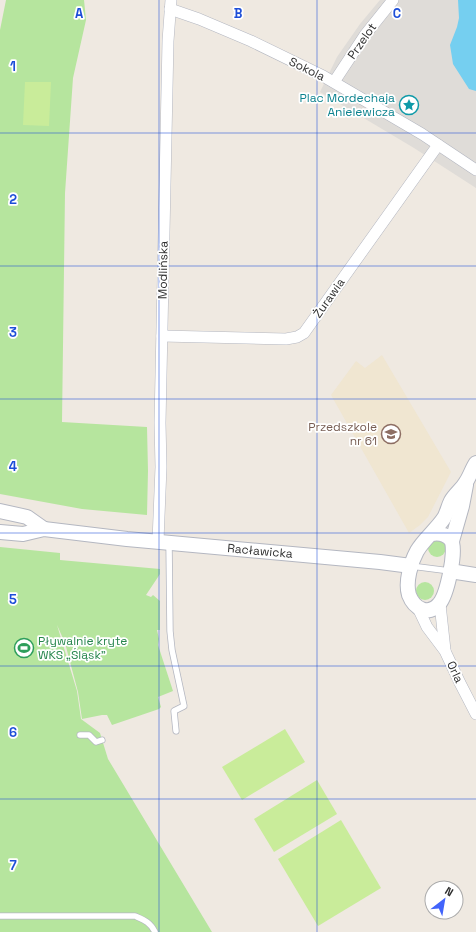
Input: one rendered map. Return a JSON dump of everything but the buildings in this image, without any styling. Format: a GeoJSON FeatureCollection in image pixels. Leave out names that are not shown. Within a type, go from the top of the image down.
{"type":"FeatureCollection","features":[{"type":"Feature","properties":{"kind":"street","name":"Przelot"},"geometry":{"type":"LineString","coordinates":[[334,82],[365,35],[393,0]]}},
{"type":"Feature","properties":{"kind":"street","name":"Sokola"},"geometry":{"type":"LineString","coordinates":[[170,5],[251,41],[334,82],[384,111],[476,170]]}},
{"type":"Feature","properties":{"kind":"street","name":"Modlińska"},"geometry":{"type":"LineString","coordinates":[[163,542],[160,423],[170,5]]}},
{"type":"Feature","properties":{"kind":"street","name":"Żurawia"},"geometry":{"type":"LineString","coordinates":[[162,336],[286,339],[297,337],[304,333],[438,145]]}},
{"type":"Feature","properties":{"kind":"street"},"geometry":{"type":"LineString","coordinates":[[466,482],[462,506],[452,541],[450,571],[447,586],[440,604],[429,610],[418,608],[412,601],[408,592],[407,584],[411,566],[417,550],[432,534],[444,517],[451,502],[466,482],[476,463]]}},
{"type":"Feature","properties":{"kind":"street","name":"Racławicka"},"geometry":{"type":"LineString","coordinates":[[0,511],[27,517],[44,528]]}},
{"type":"Feature","properties":{"kind":"street","name":"Racławicka"},"geometry":{"type":"LineString","coordinates":[[0,532],[23,534],[44,528],[127,539],[411,566]]}},
{"type":"Feature","properties":{"kind":"street"},"geometry":{"type":"LineString","coordinates":[[432,534],[441,533],[452,541]]}},
{"type":"Feature","properties":{"kind":"street","name":"Racławicka"},"geometry":{"type":"LineString","coordinates":[[450,571],[476,575]]}},
{"type":"Feature","properties":{"kind":"street","name":"Orla"},"geometry":{"type":"LineString","coordinates":[[440,604],[445,651]]}},
{"type":"Feature","properties":{"kind":"street","name":"Orla"},"geometry":{"type":"LineString","coordinates":[[418,608],[427,627],[445,651],[476,714]]}},
{"type":"Feature","properties":{"kind":"lane"},"geometry":{"type":"LineString","coordinates":[[163,542],[172,650],[184,706],[174,711],[176,731]]}},
{"type":"Feature","properties":{"kind":"lane","name":"Racławicka"},"geometry":{"type":"LineString","coordinates":[[411,566],[450,571]]}},
{"type":"Feature","properties":{"kind":"lane"},"geometry":{"type":"LineString","coordinates":[[80,735],[89,735],[96,742],[102,740]]}},
{"type":"Feature","properties":{"kind":"lane"},"geometry":{"type":"LineString","coordinates":[[0,916],[135,916],[146,920],[155,932]]}},
{"type":"Feature","properties":{"kind":"shaded area","name":"Plac Mordechaja Anielewicza"},"geometry":{"type":"Polygon","coordinates":[[[380,0],[476,0],[476,188],[414,148],[320,92],[337,57],[360,24],[380,0]]]}},
{"type":"Feature","properties":{"kind":"shaded area","name":"Przedszkole nr 61"},"geometry":{"type":"Polygon","coordinates":[[[382,355],[451,472],[428,517],[409,533],[331,395],[356,361],[365,368],[382,355]]]}},
{"type":"Feature","properties":{"kind":"green space"},"geometry":{"type":"Polygon","coordinates":[[[6,0],[84,0],[86,20],[73,78],[65,193],[62,422],[147,427],[147,515],[82,509],[0,494],[0,30],[6,0]]]}},
{"type":"Feature","properties":{"kind":"green space"},"geometry":{"type":"Polygon","coordinates":[[[25,82],[51,82],[49,126],[23,125],[25,82]]]}},
{"type":"Feature","properties":{"kind":"green space"},"geometry":{"type":"Polygon","coordinates":[[[433,539],[441,539],[446,544],[444,555],[441,557],[433,557],[428,552],[428,544],[433,539]]]}},
{"type":"Feature","properties":{"kind":"green space"},"geometry":{"type":"Polygon","coordinates":[[[0,547],[60,553],[60,560],[160,569],[160,574],[146,595],[151,597],[153,595],[160,601],[160,630],[157,630],[159,639],[158,645],[173,691],[158,697],[161,707],[159,709],[112,725],[107,715],[82,719],[78,692],[65,643],[57,625],[77,691],[81,719],[100,733],[108,759],[212,932],[0,932],[0,547]]]}},
{"type":"Feature","properties":{"kind":"green space"},"geometry":{"type":"Polygon","coordinates":[[[421,582],[429,582],[434,587],[432,598],[429,600],[421,600],[416,595],[416,587],[421,582]]]}},
{"type":"Feature","properties":{"kind":"green space"},"geometry":{"type":"Polygon","coordinates":[[[285,729],[305,762],[242,800],[222,767],[285,729]]]}},
{"type":"Feature","properties":{"kind":"green space"},"geometry":{"type":"Polygon","coordinates":[[[317,780],[337,814],[274,852],[254,819],[317,780]]]}},
{"type":"Feature","properties":{"kind":"green space"},"geometry":{"type":"Polygon","coordinates":[[[341,820],[381,888],[318,926],[278,859],[341,820]]]}},
{"type":"Feature","properties":{"kind":"water"},"geometry":{"type":"Polygon","coordinates":[[[458,0],[476,0],[476,91],[469,89],[453,64],[450,45],[459,18],[458,0]]]}},
{"type":"Feature","properties":{"kind":"place","name":"Plac Mordechaja Anielewicza"},"geometry":{"type":"Point","coordinates":[409,105]}},
{"type":"Feature","properties":{"kind":"place","name":"Przedszkole nr 61"},"geometry":{"type":"Point","coordinates":[391,434]}},
{"type":"Feature","properties":{"kind":"place","name":"Pływalnie kryte WKS „Śląsk”"},"geometry":{"type":"Point","coordinates":[24,648]}}]}
